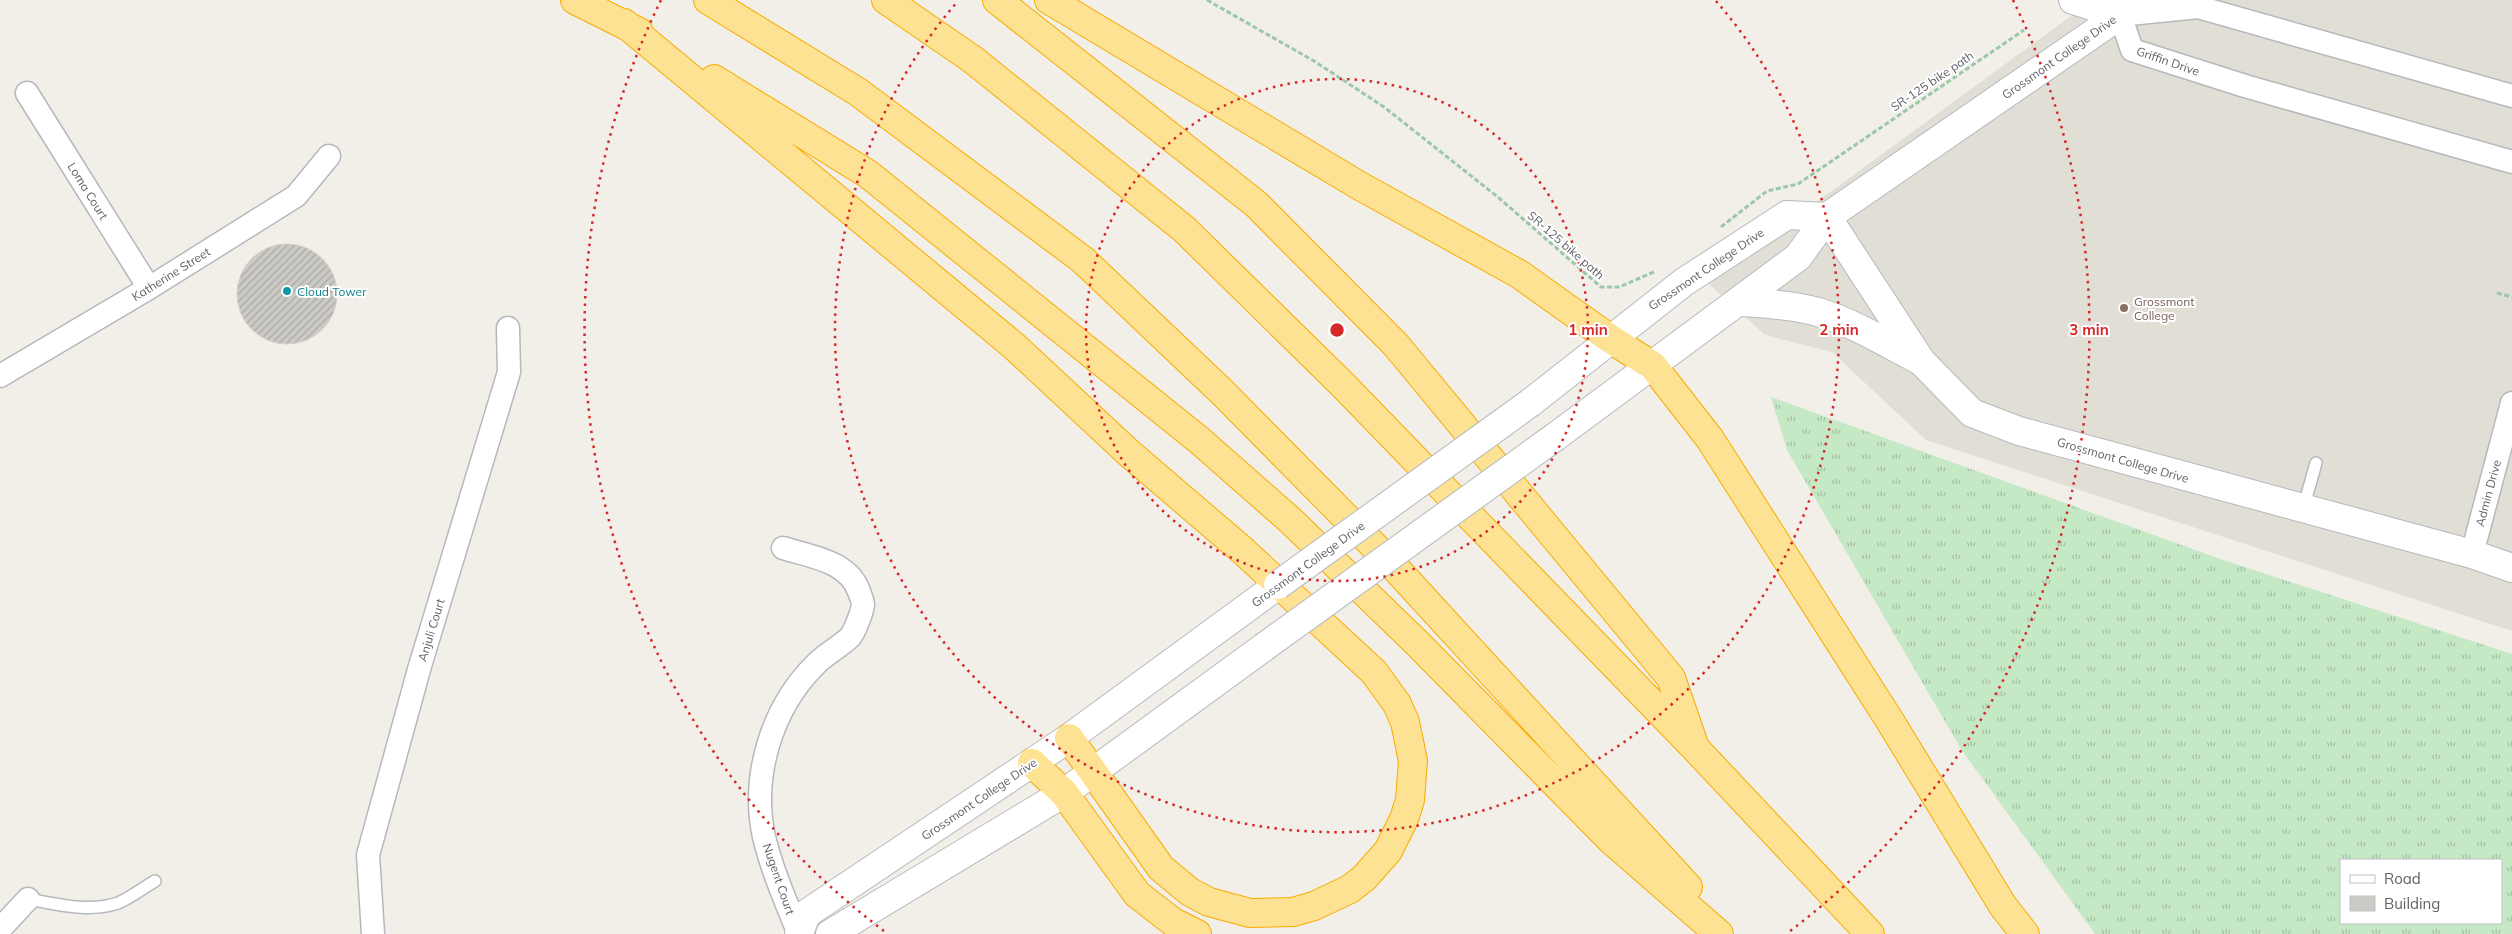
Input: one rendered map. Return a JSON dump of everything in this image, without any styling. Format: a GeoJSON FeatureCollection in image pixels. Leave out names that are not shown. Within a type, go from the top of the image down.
{"type":"FeatureCollection","features":[{"type":"Feature","properties":{"kind":"highway"},"geometry":{"type":"LineString","coordinates":[[575,0],[624,23],[868,174],[1199,440],[1290,520],[1418,644],[1611,840],[1719,934]]}},
{"type":"Feature","properties":{"kind":"highway"},"geometry":{"type":"LineString","coordinates":[[708,0],[858,92],[1084,260],[1222,392],[1388,560],[1732,934]]}},
{"type":"Feature","properties":{"kind":"highway"},"geometry":{"type":"LineString","coordinates":[[886,0],[972,59],[1184,229],[1343,385],[1695,748],[1870,934]]}},
{"type":"Feature","properties":{"kind":"highway"},"geometry":{"type":"LineString","coordinates":[[997,0],[1256,204],[1396,346],[1671,678],[1695,748]]}},
{"type":"Feature","properties":{"kind":"highway"},"geometry":{"type":"LineString","coordinates":[[1049,0],[1360,186],[1519,274],[1653,366],[1710,439],[1890,721],[2003,906],[2025,934]]}},
{"type":"Feature","properties":{"kind":"highway"},"geometry":{"type":"LineString","coordinates":[[624,23],[1014,346],[1130,454],[1241,549],[1374,672],[1397,704],[1405,722],[1413,760],[1410,800],[1404,819],[1388,851],[1377,865],[1357,884],[1334,898],[1300,910],[1272,914],[1250,913],[1209,902],[1175,881],[1149,853],[1069,738]]}},
{"type":"Feature","properties":{"kind":"highway"},"geometry":{"type":"LineString","coordinates":[[1032,763],[1064,793],[1137,894],[1173,922],[1196,934]]}},
{"type":"Feature","properties":{"kind":"main road"},"geometry":{"type":"LineString","coordinates":[[2073,0],[2131,7]]}},
{"type":"Feature","properties":{"kind":"main road","name":"Grossmont College Drive"},"geometry":{"type":"LineString","coordinates":[[830,934],[1064,793],[1653,366],[1798,257],[1827,217],[2131,7]]}},
{"type":"Feature","properties":{"kind":"main road","name":"Grossmont College Drive"},"geometry":{"type":"LineString","coordinates":[[799,934],[806,914],[1069,738],[1530,404],[1610,338],[1684,282],[1787,214],[1827,217]]}},
{"type":"Feature","properties":{"kind":"main road","name":"Grossmont College Drive"},"geometry":{"type":"LineString","coordinates":[[1827,217],[1921,361],[1972,413],[2019,431],[2472,554],[2512,568]]}},
{"type":"Feature","properties":{"kind":"main road"},"geometry":{"type":"LineString","coordinates":[[1738,302],[1768,304],[1817,312],[1860,329],[1921,361]]}},
{"type":"Feature","properties":{"kind":"street"},"geometry":{"type":"LineString","coordinates":[[2131,7],[2198,7],[2512,96]]}},
{"type":"Feature","properties":{"kind":"street","name":"Griffin Drive"},"geometry":{"type":"LineString","coordinates":[[2131,7],[2132,50],[2245,86],[2512,162]]}},
{"type":"Feature","properties":{"kind":"street","name":"Loma Court"},"geometry":{"type":"LineString","coordinates":[[27,93],[149,288]]}},
{"type":"Feature","properties":{"kind":"street","name":"Katherine Street"},"geometry":{"type":"LineString","coordinates":[[0,376],[149,288],[296,196],[329,156]]}},
{"type":"Feature","properties":{"kind":"street","name":"Anjuli Court"},"geometry":{"type":"LineString","coordinates":[[373,934],[368,855],[420,666],[509,372],[508,328]]}},
{"type":"Feature","properties":{"kind":"street","name":"Admin Drive"},"geometry":{"type":"LineString","coordinates":[[2472,554],[2512,403]]}},
{"type":"Feature","properties":{"kind":"street","name":"Nugent Court"},"geometry":{"type":"LineString","coordinates":[[783,548],[838,565],[857,582],[863,604],[851,636],[814,666],[786,703],[775,724],[762,768],[761,812],[764,835],[769,856],[799,934]]}},
{"type":"Feature","properties":{"kind":"street"},"geometry":{"type":"LineString","coordinates":[[0,929],[28,899]]}},
{"type":"Feature","properties":{"kind":"lane"},"geometry":{"type":"LineString","coordinates":[[2303,509],[2316,462]]}},
{"type":"Feature","properties":{"kind":"lane"},"geometry":{"type":"LineString","coordinates":[[28,899],[93,908],[118,903],[155,881]]}},
{"type":"Feature","properties":{"kind":"path","name":"SR-125 bike path"},"geometry":{"type":"LineString","coordinates":[[1207,0],[1314,61],[1384,107],[1499,198],[1601,287],[1619,287],[1664,268]]}},
{"type":"Feature","properties":{"kind":"path","name":"SR-125 bike path"},"geometry":{"type":"LineString","coordinates":[[1715,232],[1767,191],[1798,184],[2024,30]]}},
{"type":"Feature","properties":{"kind":"path"},"geometry":{"type":"LineString","coordinates":[[2498,293],[2512,297]]}},
{"type":"Feature","properties":{"kind":"shaded area","name":"Grossmont College"},"geometry":{"type":"Polygon","coordinates":[[[2093,0],[2512,0],[2512,631],[1926,440],[1832,352],[1765,335],[1707,282],[2093,0]]]}},
{"type":"Feature","properties":{"kind":"green space"},"geometry":{"type":"Polygon","coordinates":[[[1771,397],[2223,560],[2512,654],[2512,934],[2095,934],[1961,749],[1787,450],[1771,397]]]}},
{"type":"Feature","properties":{"kind":"building","name":"Cloud Tower"},"geometry":{"type":"Polygon","coordinates":[[[287,244],[306,248],[322,259],[333,275],[337,294],[333,313],[322,329],[306,340],[287,344],[268,340],[252,329],[241,313],[237,294],[241,275],[252,259],[268,248],[287,244]]]}},
{"type":"Feature","properties":{"kind":"place","name":"Cloud Tower"},"geometry":{"type":"Point","coordinates":[287,291]}},
{"type":"Feature","properties":{"kind":"place","name":"Grossmont College"},"geometry":{"type":"Point","coordinates":[2124,308]}}]}
